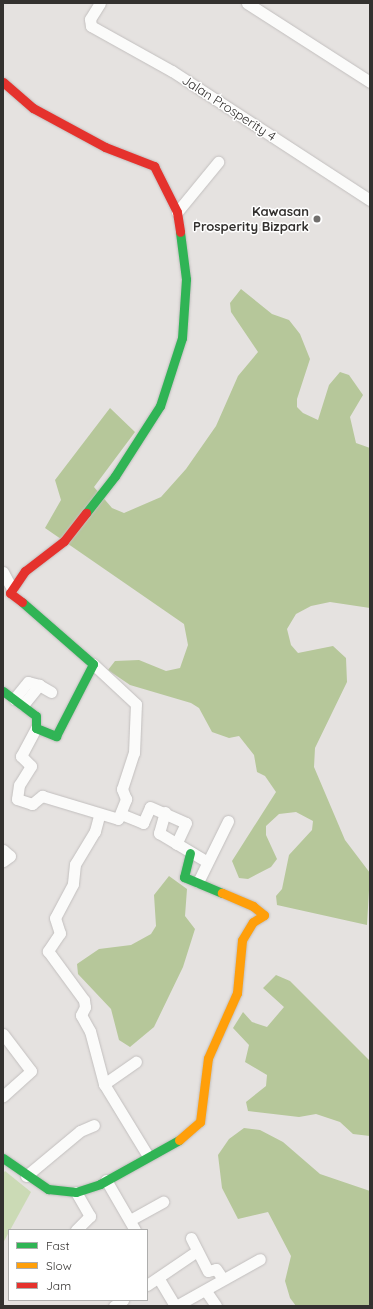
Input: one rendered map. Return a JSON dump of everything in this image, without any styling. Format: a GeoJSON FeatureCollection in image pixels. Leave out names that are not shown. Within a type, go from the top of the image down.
{"type":"FeatureCollection","features":[{"type":"Feature","properties":{"kind":"street","name":"Jalan Prosperity 4"},"geometry":{"type":"LineString","coordinates":[[100,3],[90,19],[91,26],[105,36],[172,71],[370,200]]}},
{"type":"Feature","properties":{"kind":"street"},"geometry":{"type":"LineString","coordinates":[[247,3],[370,82]]}},
{"type":"Feature","properties":{"kind":"street"},"geometry":{"type":"LineString","coordinates":[[3,82],[33,108],[112,150],[151,163],[177,212],[186,279],[182,338],[160,406],[114,476],[64,541],[25,571],[12,589],[10,595],[38,613],[136,704],[134,753],[122,789],[126,799],[121,814],[116,820],[99,816],[42,796],[32,804],[17,799],[19,785],[32,766],[21,756],[36,728],[36,716],[3,691]]}},
{"type":"Feature","properties":{"kind":"street"},"geometry":{"type":"LineString","coordinates":[[177,212],[218,162]]}},
{"type":"Feature","properties":{"kind":"street"},"geometry":{"type":"LineString","coordinates":[[3,572],[12,589]]}},
{"type":"Feature","properties":{"kind":"street"},"geometry":{"type":"LineString","coordinates":[[36,728],[52,737],[59,734],[93,664]]}},
{"type":"Feature","properties":{"kind":"street"},"geometry":{"type":"LineString","coordinates":[[19,702],[39,685],[51,692]]}},
{"type":"Feature","properties":{"kind":"street"},"geometry":{"type":"LineString","coordinates":[[121,814],[143,823],[150,807],[165,812],[186,823],[176,844]]}},
{"type":"Feature","properties":{"kind":"street"},"geometry":{"type":"LineString","coordinates":[[165,812],[158,832],[190,853],[206,861]]}},
{"type":"Feature","properties":{"kind":"street"},"geometry":{"type":"LineString","coordinates":[[99,816],[95,831],[75,864],[73,884],[55,918],[60,933],[48,951],[86,1005],[81,1015],[90,1031],[104,1084],[148,1156]]}},
{"type":"Feature","properties":{"kind":"street"},"geometry":{"type":"LineString","coordinates":[[198,882],[206,861],[228,821]]}},
{"type":"Feature","properties":{"kind":"street"},"geometry":{"type":"LineString","coordinates":[[3,850],[9,851],[10,857],[3,861]]}},
{"type":"Feature","properties":{"kind":"street"},"geometry":{"type":"LineString","coordinates":[[3,1158],[26,1176],[54,1192],[76,1192],[106,1180],[148,1156],[176,1143],[202,1118],[208,1058],[236,993],[242,940],[252,922],[264,915],[253,906],[183,875],[190,853]]}},
{"type":"Feature","properties":{"kind":"street"},"geometry":{"type":"LineString","coordinates":[[3,1034],[31,1071],[3,1096]]}},
{"type":"Feature","properties":{"kind":"street"},"geometry":{"type":"LineString","coordinates":[[104,1084],[136,1062]]}},
{"type":"Feature","properties":{"kind":"street"},"geometry":{"type":"LineString","coordinates":[[26,1176],[80,1131],[94,1125]]}},
{"type":"Feature","properties":{"kind":"street"},"geometry":{"type":"LineString","coordinates":[[106,1180],[133,1225],[163,1202]]}},
{"type":"Feature","properties":{"kind":"street"},"geometry":{"type":"LineString","coordinates":[[76,1192],[90,1216],[77,1229]]}},
{"type":"Feature","properties":{"kind":"street"},"geometry":{"type":"LineString","coordinates":[[191,1238],[208,1271],[216,1269],[223,1279]]}},
{"type":"Feature","properties":{"kind":"street"},"geometry":{"type":"LineString","coordinates":[[148,1284],[159,1279],[197,1251]]}},
{"type":"Feature","properties":{"kind":"street"},"geometry":{"type":"LineString","coordinates":[[159,1279],[176,1306],[206,1291],[223,1279],[260,1259]]}},
{"type":"Feature","properties":{"kind":"street"},"geometry":{"type":"LineString","coordinates":[[206,1291],[216,1306]]}},
{"type":"Feature","properties":{"kind":"green space"},"geometry":{"type":"Polygon","coordinates":[[[241,289],[272,314],[289,320],[300,334],[310,359],[297,399],[297,407],[303,413],[318,420],[329,385],[340,372],[349,375],[363,395],[350,417],[356,443],[370,448],[370,608],[330,602],[311,606],[296,614],[287,629],[291,645],[298,653],[333,646],[346,658],[347,682],[315,748],[314,767],[345,840],[370,873],[367,925],[277,905],[276,896],[282,889],[289,855],[312,830],[313,821],[296,812],[279,814],[266,826],[266,835],[277,859],[271,867],[248,879],[239,878],[232,861],[276,792],[265,776],[257,772],[254,755],[239,736],[229,738],[212,732],[199,708],[191,703],[130,685],[108,670],[115,661],[139,660],[166,671],[180,668],[188,645],[184,624],[45,528],[61,500],[55,480],[110,408],[135,432],[94,487],[112,508],[124,513],[161,497],[186,469],[216,426],[238,376],[258,352],[231,312],[230,303],[241,289]]]}},
{"type":"Feature","properties":{"kind":"green space"},"geometry":{"type":"Polygon","coordinates":[[[169,876],[187,889],[185,916],[195,929],[183,967],[154,1027],[130,1047],[119,1040],[111,1009],[78,974],[77,964],[99,949],[131,945],[151,934],[156,926],[154,895],[169,876]]]}},
{"type":"Feature","properties":{"kind":"green space"},"geometry":{"type":"Polygon","coordinates":[[[276,975],[290,981],[370,1061],[370,1136],[353,1134],[340,1122],[316,1114],[299,1117],[248,1111],[246,1102],[266,1086],[267,1075],[245,1062],[249,1045],[233,1028],[243,1012],[252,1022],[267,1027],[284,1007],[263,988],[276,975]]]}},
{"type":"Feature","properties":{"kind":"green space"},"geometry":{"type":"Polygon","coordinates":[[[244,1128],[260,1130],[283,1142],[320,1174],[370,1191],[370,1306],[296,1306],[290,1298],[285,1281],[291,1256],[268,1212],[238,1219],[222,1188],[218,1155],[229,1139],[244,1128]]]}},
{"type":"Feature","properties":{"kind":"green space"},"geometry":{"type":"Polygon","coordinates":[[[5,1171],[31,1192],[11,1229],[8,1229],[8,1234],[3,1243],[3,1174],[5,1171]]]}},
{"type":"Feature","properties":{"kind":"traffic: fast"},"geometry":{"type":"LineString","coordinates":[[86,513],[115,476],[160,406],[182,338],[186,279],[180,232]]}},
{"type":"Feature","properties":{"kind":"traffic: fast"},"geometry":{"type":"LineString","coordinates":[[3,691],[36,716],[36,728],[56,736],[93,664],[22,602]]}},
{"type":"Feature","properties":{"kind":"traffic: fast"},"geometry":{"type":"LineString","coordinates":[[190,853],[184,877],[222,893]]}},
{"type":"Feature","properties":{"kind":"traffic: fast"},"geometry":{"type":"LineString","coordinates":[[3,1158],[48,1189],[76,1192],[100,1184],[179,1140]]}},
{"type":"Feature","properties":{"kind":"traffic: slow"},"geometry":{"type":"LineString","coordinates":[[179,1140],[200,1122],[208,1058],[237,993],[242,940],[253,922],[264,915],[253,906],[222,893]]}},
{"type":"Feature","properties":{"kind":"traffic: jam"},"geometry":{"type":"LineString","coordinates":[[3,82],[33,108],[105,147],[154,166],[177,212],[180,232]]}},
{"type":"Feature","properties":{"kind":"traffic: jam"},"geometry":{"type":"LineString","coordinates":[[22,602],[10,593],[25,571],[64,541],[86,513]]}},
{"type":"Feature","properties":{"kind":"place","name":"Kawasan Prosperity Bizpark"},"geometry":{"type":"Point","coordinates":[317,219]}}]}
